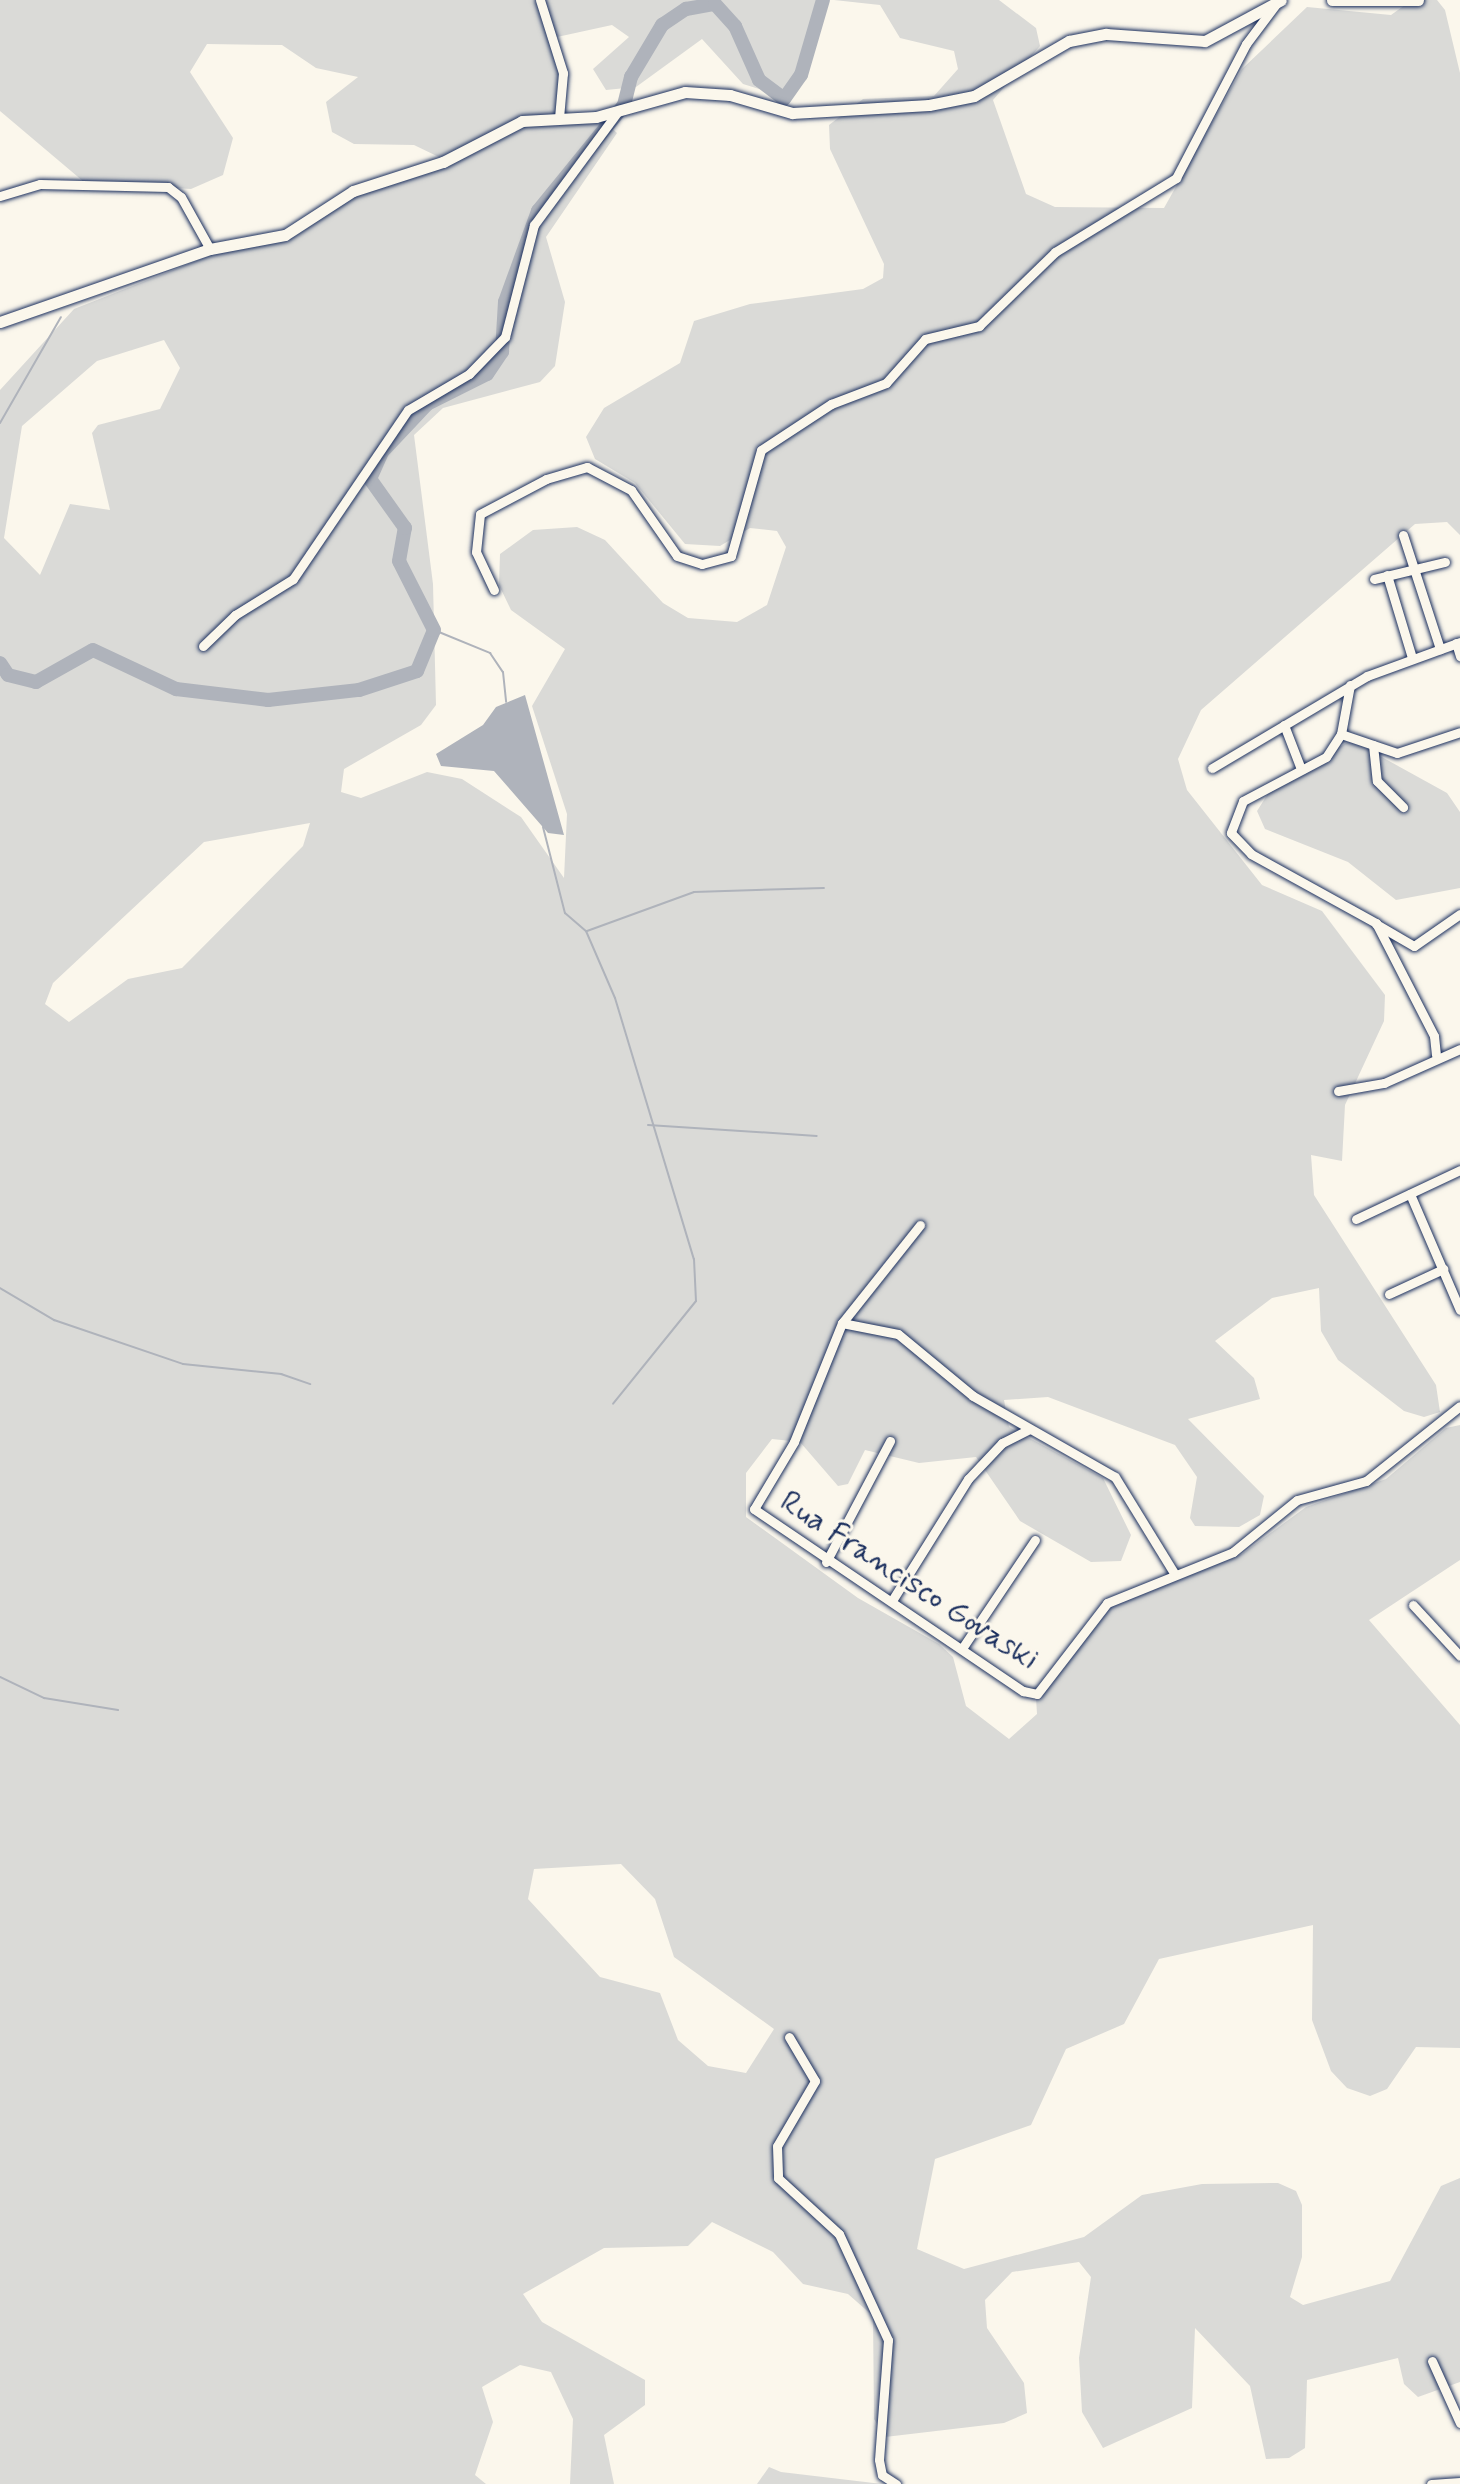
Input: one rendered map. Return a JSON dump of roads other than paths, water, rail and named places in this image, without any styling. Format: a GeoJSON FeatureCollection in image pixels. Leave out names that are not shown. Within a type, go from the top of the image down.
{"type":"FeatureCollection","features":[{"type":"Feature","properties":{"kind":"street"},"geometry":{"type":"LineString","coordinates":[[540,0],[563,73],[559,118]]}},
{"type":"Feature","properties":{"kind":"street"},"geometry":{"type":"LineString","coordinates":[[0,322],[210,249],[285,235],[369,184],[443,162],[522,121],[620,108],[685,92],[730,95],[792,113],[929,105],[974,96],[1069,41],[1106,34],[1205,41],[1280,0]]}},
{"type":"Feature","properties":{"kind":"street"},"geometry":{"type":"LineString","coordinates":[[494,590],[476,552],[480,514],[575,469],[609,473],[631,490],[677,556],[702,564],[731,556],[761,450],[831,404],[886,383],[925,339],[979,326],[1055,252],[1176,178],[1246,44],[1280,0]]}},
{"type":"Feature","properties":{"kind":"street"},"geometry":{"type":"LineString","coordinates":[[1332,0],[1418,0]]}},
{"type":"Feature","properties":{"kind":"street"},"geometry":{"type":"LineString","coordinates":[[203,646],[293,579],[408,410],[469,374],[505,337],[534,225],[620,108]]}},
{"type":"Feature","properties":{"kind":"street"},"geometry":{"type":"LineString","coordinates":[[0,196],[40,184],[168,187],[181,197],[210,249]]}},
{"type":"Feature","properties":{"kind":"street"},"geometry":{"type":"LineString","coordinates":[[1403,535],[1440,649]]}},
{"type":"Feature","properties":{"kind":"street"},"geometry":{"type":"LineString","coordinates":[[1374,579],[1415,566],[1445,562]]}},
{"type":"Feature","properties":{"kind":"street"},"geometry":{"type":"LineString","coordinates":[[1387,575],[1412,658]]}},
{"type":"Feature","properties":{"kind":"street"},"geometry":{"type":"LineString","coordinates":[[1212,768],[1350,685],[1412,658],[1458,643],[1460,656]]}},
{"type":"Feature","properties":{"kind":"street"},"geometry":{"type":"LineString","coordinates":[[1350,685],[1341,734],[1319,763],[1301,769],[1243,801],[1231,833],[1251,854],[1414,946],[1460,914]]}},
{"type":"Feature","properties":{"kind":"street"},"geometry":{"type":"LineString","coordinates":[[1284,725],[1301,769]]}},
{"type":"Feature","properties":{"kind":"street"},"geometry":{"type":"LineString","coordinates":[[1341,734],[1397,753],[1460,732]]}},
{"type":"Feature","properties":{"kind":"street"},"geometry":{"type":"LineString","coordinates":[[1373,745],[1377,781],[1403,807]]}},
{"type":"Feature","properties":{"kind":"street"},"geometry":{"type":"LineString","coordinates":[[1376,923],[1434,1036],[1436,1055]]}},
{"type":"Feature","properties":{"kind":"street"},"geometry":{"type":"LineString","coordinates":[[1338,1091],[1384,1083],[1436,1055],[1460,1049]]}},
{"type":"Feature","properties":{"kind":"street"},"geometry":{"type":"LineString","coordinates":[[1356,1219],[1460,1170]]}},
{"type":"Feature","properties":{"kind":"street"},"geometry":{"type":"LineString","coordinates":[[1410,1194],[1460,1310]]}},
{"type":"Feature","properties":{"kind":"street"},"geometry":{"type":"LineString","coordinates":[[920,1225],[842,1323],[898,1334],[973,1396],[1115,1477],[1174,1573],[1255,1540],[1297,1500],[1366,1481],[1460,1406]]}},
{"type":"Feature","properties":{"kind":"street"},"geometry":{"type":"LineString","coordinates":[[1389,1294],[1443,1269]]}},
{"type":"Feature","properties":{"kind":"street","name":"Rua Francisco Govaski"},"geometry":{"type":"LineString","coordinates":[[842,1323],[794,1442],[754,1509],[826,1562],[893,1599],[1037,1694],[1107,1603],[1174,1573]]}},
{"type":"Feature","properties":{"kind":"street"},"geometry":{"type":"LineString","coordinates":[[893,1599],[968,1479],[1002,1443],[1030,1429]]}},
{"type":"Feature","properties":{"kind":"street"},"geometry":{"type":"LineString","coordinates":[[826,1562],[890,1441]]}},
{"type":"Feature","properties":{"kind":"street"},"geometry":{"type":"LineString","coordinates":[[963,1647],[1035,1540]]}},
{"type":"Feature","properties":{"kind":"street"},"geometry":{"type":"LineString","coordinates":[[1413,1605],[1460,1656]]}},
{"type":"Feature","properties":{"kind":"street"},"geometry":{"type":"LineString","coordinates":[[789,2037],[815,2081],[773,2159],[778,2178],[799,2205],[849,2251],[865,2302],[888,2340],[879,2460],[894,2484]]}},
{"type":"Feature","properties":{"kind":"street"},"geometry":{"type":"LineString","coordinates":[[1432,2361],[1460,2423]]}},
{"type":"Feature","properties":{"kind":"street"},"geometry":{"type":"LineString","coordinates":[[1431,2484],[1460,2482]]}},
{"type":"Feature","properties":{"kind":"waterway"},"geometry":{"type":"LineString","coordinates":[[0,663],[8,675],[36,682],[93,650],[176,689],[268,700],[359,690],[417,671],[434,630],[399,561],[405,528],[370,479],[382,452],[427,404],[487,374],[502,352],[505,302],[538,211],[624,105],[631,77],[662,25],[686,9],[715,4],[735,26],[759,80],[784,99],[801,75],[823,0]]}},
{"type":"Feature","properties":{"kind":"waterway"},"geometry":{"type":"LineString","coordinates":[[0,423],[61,317]]}},
{"type":"Feature","properties":{"kind":"waterway"},"geometry":{"type":"LineString","coordinates":[[434,630],[490,653],[503,672],[506,702]]}},
{"type":"Feature","properties":{"kind":"waterway"},"geometry":{"type":"LineString","coordinates":[[543,827],[565,913],[586,931],[615,998],[694,1259],[696,1301],[613,1404]]}},
{"type":"Feature","properties":{"kind":"waterway"},"geometry":{"type":"LineString","coordinates":[[587,931],[694,892],[824,888]]}},
{"type":"Feature","properties":{"kind":"waterway"},"geometry":{"type":"LineString","coordinates":[[648,1125],[817,1136]]}},
{"type":"Feature","properties":{"kind":"waterway"},"geometry":{"type":"LineString","coordinates":[[0,1288],[54,1320],[183,1364],[281,1374],[310,1384]]}},
{"type":"Feature","properties":{"kind":"waterway"},"geometry":{"type":"LineString","coordinates":[[0,1677],[44,1698],[118,1710]]}}]}
